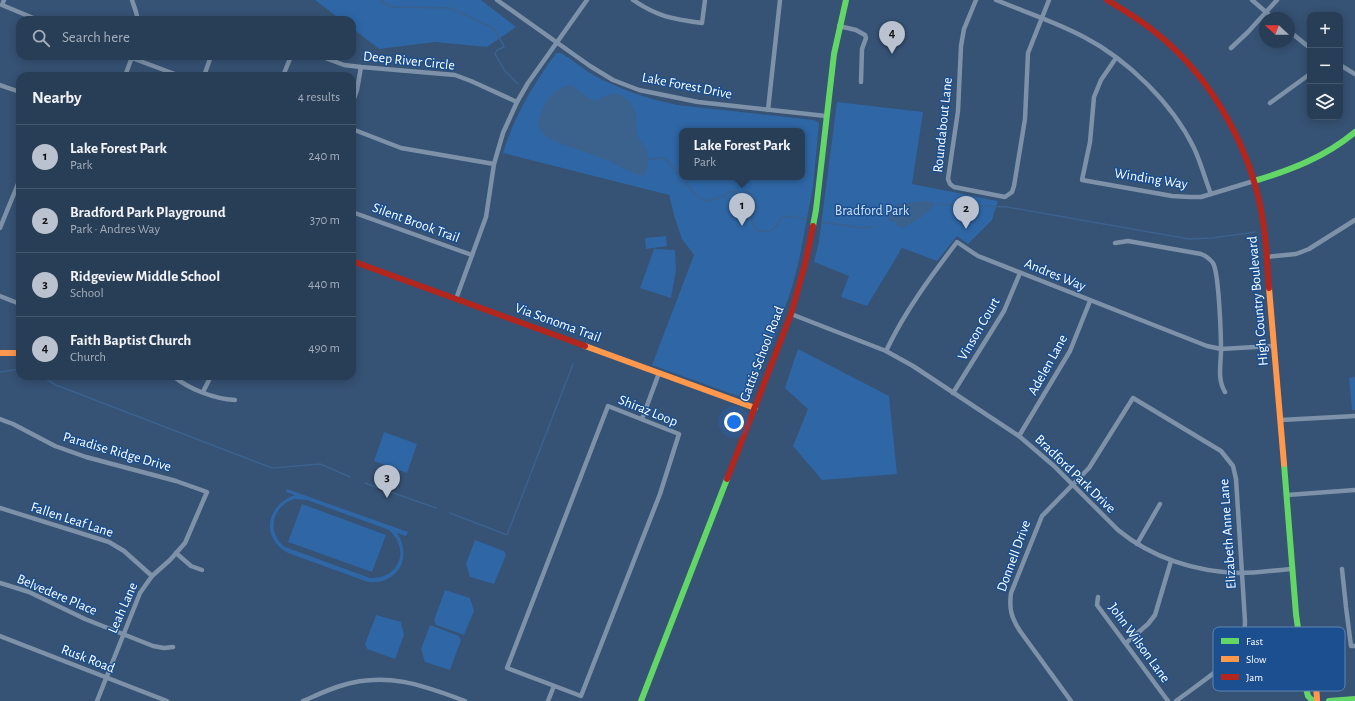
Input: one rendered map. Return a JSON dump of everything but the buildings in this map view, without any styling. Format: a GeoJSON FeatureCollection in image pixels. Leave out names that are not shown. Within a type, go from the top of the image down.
{"type":"FeatureCollection","features":[{"type":"Feature","properties":{"kind":"street"},"geometry":{"type":"LineString","coordinates":[[4,0],[2,5],[28,16]]}},
{"type":"Feature","properties":{"kind":"street"},"geometry":{"type":"LineString","coordinates":[[132,0],[137,16]]}},
{"type":"Feature","properties":{"kind":"street","name":"Lake Forest Drive"},"geometry":{"type":"LineString","coordinates":[[498,0],[590,66],[613,80],[639,90],[698,102],[826,116]]}},
{"type":"Feature","properties":{"kind":"street"},"geometry":{"type":"LineString","coordinates":[[456,299],[486,217],[494,164],[503,133],[517,102],[528,83],[587,0]]}},
{"type":"Feature","properties":{"kind":"street"},"geometry":{"type":"LineString","coordinates":[[633,0],[646,9],[659,15],[672,19],[702,23],[705,0]]}},
{"type":"Feature","properties":{"kind":"street"},"geometry":{"type":"LineString","coordinates":[[768,110],[780,0]]}},
{"type":"Feature","properties":{"kind":"street","name":"Gattis School Road"},"geometry":{"type":"LineString","coordinates":[[641,701],[791,314],[814,225],[834,54],[846,0]]}},
{"type":"Feature","properties":{"kind":"street","name":"Roundabout Lane"},"geometry":{"type":"LineString","coordinates":[[976,0],[964,29],[961,46],[958,111],[948,179],[950,184],[954,187],[1005,197],[1012,192],[1025,119],[1028,54],[1049,0]]}},
{"type":"Feature","properties":{"kind":"street"},"geometry":{"type":"LineString","coordinates":[[996,0],[1085,37],[1139,76],[1153,90],[1177,121],[1194,149],[1211,194]]}},
{"type":"Feature","properties":{"kind":"street","name":"High Country Boulevard"},"geometry":{"type":"LineString","coordinates":[[1107,0],[1138,19],[1163,39],[1193,70],[1223,112],[1233,129],[1254,181],[1264,227],[1298,627]]}},
{"type":"Feature","properties":{"kind":"street"},"geometry":{"type":"LineString","coordinates":[[1252,0],[1266,12],[1277,0]]}},
{"type":"Feature","properties":{"kind":"street"},"geometry":{"type":"LineString","coordinates":[[1231,48],[1259,20]]}},
{"type":"Feature","properties":{"kind":"street"},"geometry":{"type":"LineString","coordinates":[[840,26],[856,30],[865,35],[866,38],[862,49],[861,82]]}},
{"type":"Feature","properties":{"kind":"street"},"geometry":{"type":"LineString","coordinates":[[1295,36],[1307,46]]}},
{"type":"Feature","properties":{"kind":"street","name":"Winding Way"},"geometry":{"type":"LineString","coordinates":[[1116,58],[1101,80],[1096,93],[1093,106],[1090,142],[1082,180],[1177,197],[1200,197],[1293,170],[1312,162],[1330,151],[1355,132]]}},
{"type":"Feature","properties":{"kind":"street"},"geometry":{"type":"LineString","coordinates":[[126,72],[131,60]]}},
{"type":"Feature","properties":{"kind":"street"},"geometry":{"type":"LineString","coordinates":[[140,60],[170,72]]}},
{"type":"Feature","properties":{"kind":"street"},"geometry":{"type":"LineString","coordinates":[[205,72],[210,60]]}},
{"type":"Feature","properties":{"kind":"street"},"geometry":{"type":"LineString","coordinates":[[285,72],[289,60]]}},
{"type":"Feature","properties":{"kind":"street","name":"Deep River Circle"},"geometry":{"type":"LineString","coordinates":[[332,60],[361,67],[455,75],[517,102]]}},
{"type":"Feature","properties":{"kind":"street"},"geometry":{"type":"LineString","coordinates":[[356,93],[361,67]]}},
{"type":"Feature","properties":{"kind":"street"},"geometry":{"type":"LineString","coordinates":[[1343,67],[1355,74]]}},
{"type":"Feature","properties":{"kind":"street"},"geometry":{"type":"LineString","coordinates":[[1270,103],[1307,76]]}},
{"type":"Feature","properties":{"kind":"street"},"geometry":{"type":"LineString","coordinates":[[0,85],[16,91]]}},
{"type":"Feature","properties":{"kind":"street"},"geometry":{"type":"LineString","coordinates":[[356,131],[401,148],[494,164]]}},
{"type":"Feature","properties":{"kind":"street"},"geometry":{"type":"LineString","coordinates":[[0,228],[16,189]]}},
{"type":"Feature","properties":{"kind":"street","name":"Silent Brook Trail"},"geometry":{"type":"LineString","coordinates":[[356,213],[472,255]]}},
{"type":"Feature","properties":{"kind":"street"},"geometry":{"type":"LineString","coordinates":[[1266,257],[1296,254],[1309,249],[1355,220]]}},
{"type":"Feature","properties":{"kind":"street"},"geometry":{"type":"LineString","coordinates":[[1115,244],[1128,240],[1201,254],[1214,264],[1216,272],[1221,349],[1220,380],[1225,392]]}},
{"type":"Feature","properties":{"kind":"street","name":"Andres Way"},"geometry":{"type":"LineString","coordinates":[[886,351],[893,336],[929,278],[958,242],[978,256],[1207,346],[1221,349],[1274,346]]}},
{"type":"Feature","properties":{"kind":"street","name":"Via Sonoma Trail"},"geometry":{"type":"LineString","coordinates":[[356,262],[755,408]]}},
{"type":"Feature","properties":{"kind":"street","name":"Vinson Court"},"geometry":{"type":"LineString","coordinates":[[953,393],[1004,311],[1020,273]]}},
{"type":"Feature","properties":{"kind":"street"},"geometry":{"type":"LineString","coordinates":[[0,296],[16,302]]}},
{"type":"Feature","properties":{"kind":"street","name":"Adelen Lane"},"geometry":{"type":"LineString","coordinates":[[1019,436],[1070,351],[1090,301]]}},
{"type":"Feature","properties":{"kind":"street","name":"Bradford Park Drive"},"geometry":{"type":"LineString","coordinates":[[791,314],[886,351],[1019,436],[1044,456],[1118,530],[1137,544],[1171,561],[1218,572],[1241,573],[1292,569]]}},
{"type":"Feature","properties":{"kind":"street"},"geometry":{"type":"LineString","coordinates":[[0,353],[16,353]]}},
{"type":"Feature","properties":{"kind":"street"},"geometry":{"type":"LineString","coordinates":[[642,419],[659,373]]}},
{"type":"Feature","properties":{"kind":"street"},"geometry":{"type":"LineString","coordinates":[[178,380],[203,392],[225,400],[235,400]]}},
{"type":"Feature","properties":{"kind":"street"},"geometry":{"type":"LineString","coordinates":[[203,392],[208,380]]}},
{"type":"Feature","properties":{"kind":"street","name":"Elizabeth Anne Lane"},"geometry":{"type":"LineString","coordinates":[[1073,485],[1089,468],[1133,398],[1215,447],[1226,456],[1233,466],[1236,479],[1245,627]]}},
{"type":"Feature","properties":{"kind":"street","name":"Shiraz Loop"},"geometry":{"type":"LineString","coordinates":[[608,406],[642,419],[679,434],[663,487],[581,696],[507,668],[608,406]]}},
{"type":"Feature","properties":{"kind":"street"},"geometry":{"type":"LineString","coordinates":[[1281,420],[1355,416]]}},
{"type":"Feature","properties":{"kind":"street","name":"Paradise Ridge Drive"},"geometry":{"type":"LineString","coordinates":[[0,419],[13,424],[55,446],[86,457],[176,481],[207,492]]}},
{"type":"Feature","properties":{"kind":"street","name":"Donnell Drive"},"geometry":{"type":"LineString","coordinates":[[1071,701],[1020,631],[1011,613],[1010,604],[1011,593],[1040,521],[1049,508],[1073,485]]}},
{"type":"Feature","properties":{"kind":"street"},"geometry":{"type":"LineString","coordinates":[[1287,495],[1355,490]]}},
{"type":"Feature","properties":{"kind":"street","name":"Leah Lane"},"geometry":{"type":"LineString","coordinates":[[97,701],[140,593],[152,576],[185,543],[207,492]]}},
{"type":"Feature","properties":{"kind":"street"},"geometry":{"type":"LineString","coordinates":[[1137,544],[1160,504]]}},
{"type":"Feature","properties":{"kind":"street","name":"Fallen Leaf Lane"},"geometry":{"type":"LineString","coordinates":[[0,508],[109,542],[124,551],[152,576]]}},
{"type":"Feature","properties":{"kind":"street"},"geometry":{"type":"LineString","coordinates":[[176,553],[191,566],[202,570]]}},
{"type":"Feature","properties":{"kind":"street"},"geometry":{"type":"LineString","coordinates":[[1126,643],[1148,624],[1155,615],[1171,561]]}},
{"type":"Feature","properties":{"kind":"street"},"geometry":{"type":"LineString","coordinates":[[1342,569],[1351,646],[1355,646]]}},
{"type":"Feature","properties":{"kind":"street","name":"Belvedere Place"},"geometry":{"type":"LineString","coordinates":[[0,583],[29,592],[85,619],[159,648],[174,647]]}},
{"type":"Feature","properties":{"kind":"street","name":"John Wilson Lane"},"geometry":{"type":"LineString","coordinates":[[1098,597],[1097,605],[1168,701]]}},
{"type":"Feature","properties":{"kind":"street","name":"Rusk Road"},"geometry":{"type":"LineString","coordinates":[[0,636],[167,701]]}},
{"type":"Feature","properties":{"kind":"street","name":"Elizabeth Anne Lane"},"geometry":{"type":"LineString","coordinates":[[1176,701],[1213,673]]}},
{"type":"Feature","properties":{"kind":"street"},"geometry":{"type":"LineString","coordinates":[[303,701],[312,699],[341,685],[383,679],[411,682],[465,701]]}},
{"type":"Feature","properties":{"kind":"street"},"geometry":{"type":"LineString","coordinates":[[548,701],[554,686]]}},
{"type":"Feature","properties":{"kind":"street","name":"High Country Boulevard"},"geometry":{"type":"LineString","coordinates":[[1307,691],[1308,696],[1313,701]]}},
{"type":"Feature","properties":{"kind":"street"},"geometry":{"type":"LineString","coordinates":[[1317,698],[1329,701],[1355,699]]}},
{"type":"Feature","properties":{"kind":"green space"},"geometry":{"type":"Polygon","coordinates":[[[315,0],[481,0],[516,27],[487,47],[435,42],[379,49],[356,31],[356,16],[336,16],[315,0]]]}},
{"type":"Feature","properties":{"kind":"green space"},"geometry":{"type":"Polygon","coordinates":[[[556,53],[561,53],[605,81],[635,94],[656,100],[677,105],[814,120],[819,123],[813,187],[799,260],[792,287],[774,339],[747,398],[743,398],[652,365],[694,255],[682,239],[669,195],[503,153],[507,139],[532,89],[556,53]]]}},
{"type":"Feature","properties":{"kind":"green space","name":"Bradford Park"},"geometry":{"type":"Polygon","coordinates":[[[837,102],[923,112],[912,184],[998,201],[992,220],[968,244],[957,236],[937,261],[902,248],[867,306],[841,297],[849,276],[814,262],[819,241],[837,102]]]}},
{"type":"Feature","properties":{"kind":"green space"},"geometry":{"type":"Polygon","coordinates":[[[666,236],[667,246],[646,249],[645,238],[666,236]]]}},
{"type":"Feature","properties":{"kind":"green space"},"geometry":{"type":"Polygon","coordinates":[[[654,249],[675,250],[676,270],[671,298],[640,288],[654,249]]]}},
{"type":"Feature","properties":{"kind":"green space"},"geometry":{"type":"Polygon","coordinates":[[[798,349],[889,396],[897,474],[822,480],[793,446],[808,409],[785,388],[798,349]]]}},
{"type":"Feature","properties":{"kind":"green space"},"geometry":{"type":"Polygon","coordinates":[[[1355,377],[1355,410],[1352,410],[1349,378],[1355,377]]]}},
{"type":"Feature","properties":{"kind":"green space"},"geometry":{"type":"Polygon","coordinates":[[[384,432],[417,444],[407,473],[374,461],[384,432]]]}},
{"type":"Feature","properties":{"kind":"green space"},"geometry":{"type":"Polygon","coordinates":[[[287,489],[408,532],[406,536],[397,533],[402,542],[403,551],[403,560],[400,568],[395,574],[387,579],[379,582],[368,582],[288,553],[279,547],[273,539],[270,531],[270,522],[278,506],[285,500],[295,495],[286,492],[287,489]],[[294,499],[287,502],[276,514],[274,520],[275,535],[285,547],[370,578],[380,577],[395,569],[399,562],[399,546],[396,538],[389,530],[307,500],[294,499]]]}},
{"type":"Feature","properties":{"kind":"green space"},"geometry":{"type":"Polygon","coordinates":[[[302,504],[386,535],[372,572],[288,542],[302,504]]]}},
{"type":"Feature","properties":{"kind":"green space"},"geometry":{"type":"Polygon","coordinates":[[[475,540],[504,551],[506,555],[494,584],[470,577],[466,564],[475,540]]]}},
{"type":"Feature","properties":{"kind":"green space"},"geometry":{"type":"Polygon","coordinates":[[[445,590],[470,598],[474,611],[464,635],[436,625],[434,620],[445,590]]]}},
{"type":"Feature","properties":{"kind":"green space"},"geometry":{"type":"Polygon","coordinates":[[[376,615],[401,622],[404,635],[395,659],[367,649],[365,644],[376,615]]]}},
{"type":"Feature","properties":{"kind":"green space"},"geometry":{"type":"Polygon","coordinates":[[[430,625],[459,636],[461,640],[450,670],[425,662],[421,649],[430,625]]]}},
{"type":"Feature","properties":{"kind":"shaded area"},"geometry":{"type":"Polygon","coordinates":[[[570,85],[595,101],[608,95],[616,94],[623,96],[632,105],[635,112],[638,136],[648,156],[646,171],[642,176],[610,161],[559,143],[545,136],[538,126],[541,112],[551,95],[557,90],[570,85]]]}},
{"type":"Feature","properties":{"kind":"shaded area"},"geometry":{"type":"Polygon","coordinates":[[[928,201],[934,204],[924,215],[903,228],[894,224],[896,224],[896,221],[892,222],[888,219],[888,211],[897,204],[928,201]]]}},
{"type":"Feature","properties":{"kind":"waterway"},"geometry":{"type":"LineString","coordinates":[[380,0],[391,7],[450,8],[493,28],[504,47],[497,50],[495,54],[505,71],[518,84]]}},
{"type":"Feature","properties":{"kind":"waterway"},"geometry":{"type":"LineString","coordinates":[[647,159],[665,158],[679,175]]}},
{"type":"Feature","properties":{"kind":"waterway"},"geometry":{"type":"LineString","coordinates":[[683,180],[694,193],[704,201],[719,198],[732,191],[744,196],[746,191],[749,192],[756,205],[751,219],[755,229],[760,231],[765,232],[772,230],[784,216],[807,219]]}},
{"type":"Feature","properties":{"kind":"waterway"},"geometry":{"type":"LineString","coordinates":[[932,204],[1007,207],[1189,239],[1212,238],[1255,232]]}},
{"type":"Feature","properties":{"kind":"waterway"},"geometry":{"type":"LineString","coordinates":[[822,222],[861,228],[873,227]]}},
{"type":"Feature","properties":{"kind":"waterway"},"geometry":{"type":"LineString","coordinates":[[450,513],[507,535],[573,364]]}},
{"type":"Feature","properties":{"kind":"waterway"},"geometry":{"type":"LineString","coordinates":[[0,372],[16,370]]}},
{"type":"Feature","properties":{"kind":"waterway"},"geometry":{"type":"LineString","coordinates":[[48,380],[56,385],[272,468],[320,464],[350,477]]}},
{"type":"Feature","properties":{"kind":"waterway"},"geometry":{"type":"LineString","coordinates":[[365,483],[436,508]]}},
{"type":"Feature","properties":{"kind":"traffic: fast"},"geometry":{"type":"LineString","coordinates":[[813,226],[834,54],[846,0]]}},
{"type":"Feature","properties":{"kind":"traffic: fast"},"geometry":{"type":"LineString","coordinates":[[1254,181],[1320,156],[1344,141],[1355,132]]}},
{"type":"Feature","properties":{"kind":"traffic: fast"},"geometry":{"type":"LineString","coordinates":[[1284,464],[1298,627]]}},
{"type":"Feature","properties":{"kind":"traffic: fast"},"geometry":{"type":"LineString","coordinates":[[641,701],[727,479]]}},
{"type":"Feature","properties":{"kind":"traffic: fast"},"geometry":{"type":"LineString","coordinates":[[1307,691],[1308,696],[1313,701]]}},
{"type":"Feature","properties":{"kind":"traffic: fast"},"geometry":{"type":"LineString","coordinates":[[1329,701],[1355,699]]}},
{"type":"Feature","properties":{"kind":"traffic: slow"},"geometry":{"type":"LineString","coordinates":[[1269,288],[1284,464]]}},
{"type":"Feature","properties":{"kind":"traffic: slow"},"geometry":{"type":"LineString","coordinates":[[585,346],[755,408]]}},
{"type":"Feature","properties":{"kind":"traffic: slow"},"geometry":{"type":"LineString","coordinates":[[0,353],[16,353]]}},
{"type":"Feature","properties":{"kind":"traffic: slow"},"geometry":{"type":"LineString","coordinates":[[1316,691],[1317,701]]}},
{"type":"Feature","properties":{"kind":"traffic: jam"},"geometry":{"type":"LineString","coordinates":[[1107,0],[1144,23],[1176,51],[1196,72],[1213,95],[1228,120],[1241,145],[1259,200],[1265,236],[1269,288]]}},
{"type":"Feature","properties":{"kind":"traffic: jam"},"geometry":{"type":"LineString","coordinates":[[727,479],[791,314],[805,264],[813,226]]}},
{"type":"Feature","properties":{"kind":"traffic: jam"},"geometry":{"type":"LineString","coordinates":[[356,262],[585,346]]}},
{"type":"Feature","properties":{"kind":"place","name":"Faith Baptist Church"},"geometry":{"type":"Point","coordinates":[892,54]}},
{"type":"Feature","properties":{"kind":"place","name":"Lake Forest Park"},"geometry":{"type":"Point","coordinates":[742,226]}},
{"type":"Feature","properties":{"kind":"place","name":"Bradford Park Playground"},"geometry":{"type":"Point","coordinates":[966,229]}},
{"type":"Feature","properties":{"kind":"place","name":"Ridgeview Middle School"},"geometry":{"type":"Point","coordinates":[387,498]}}]}
